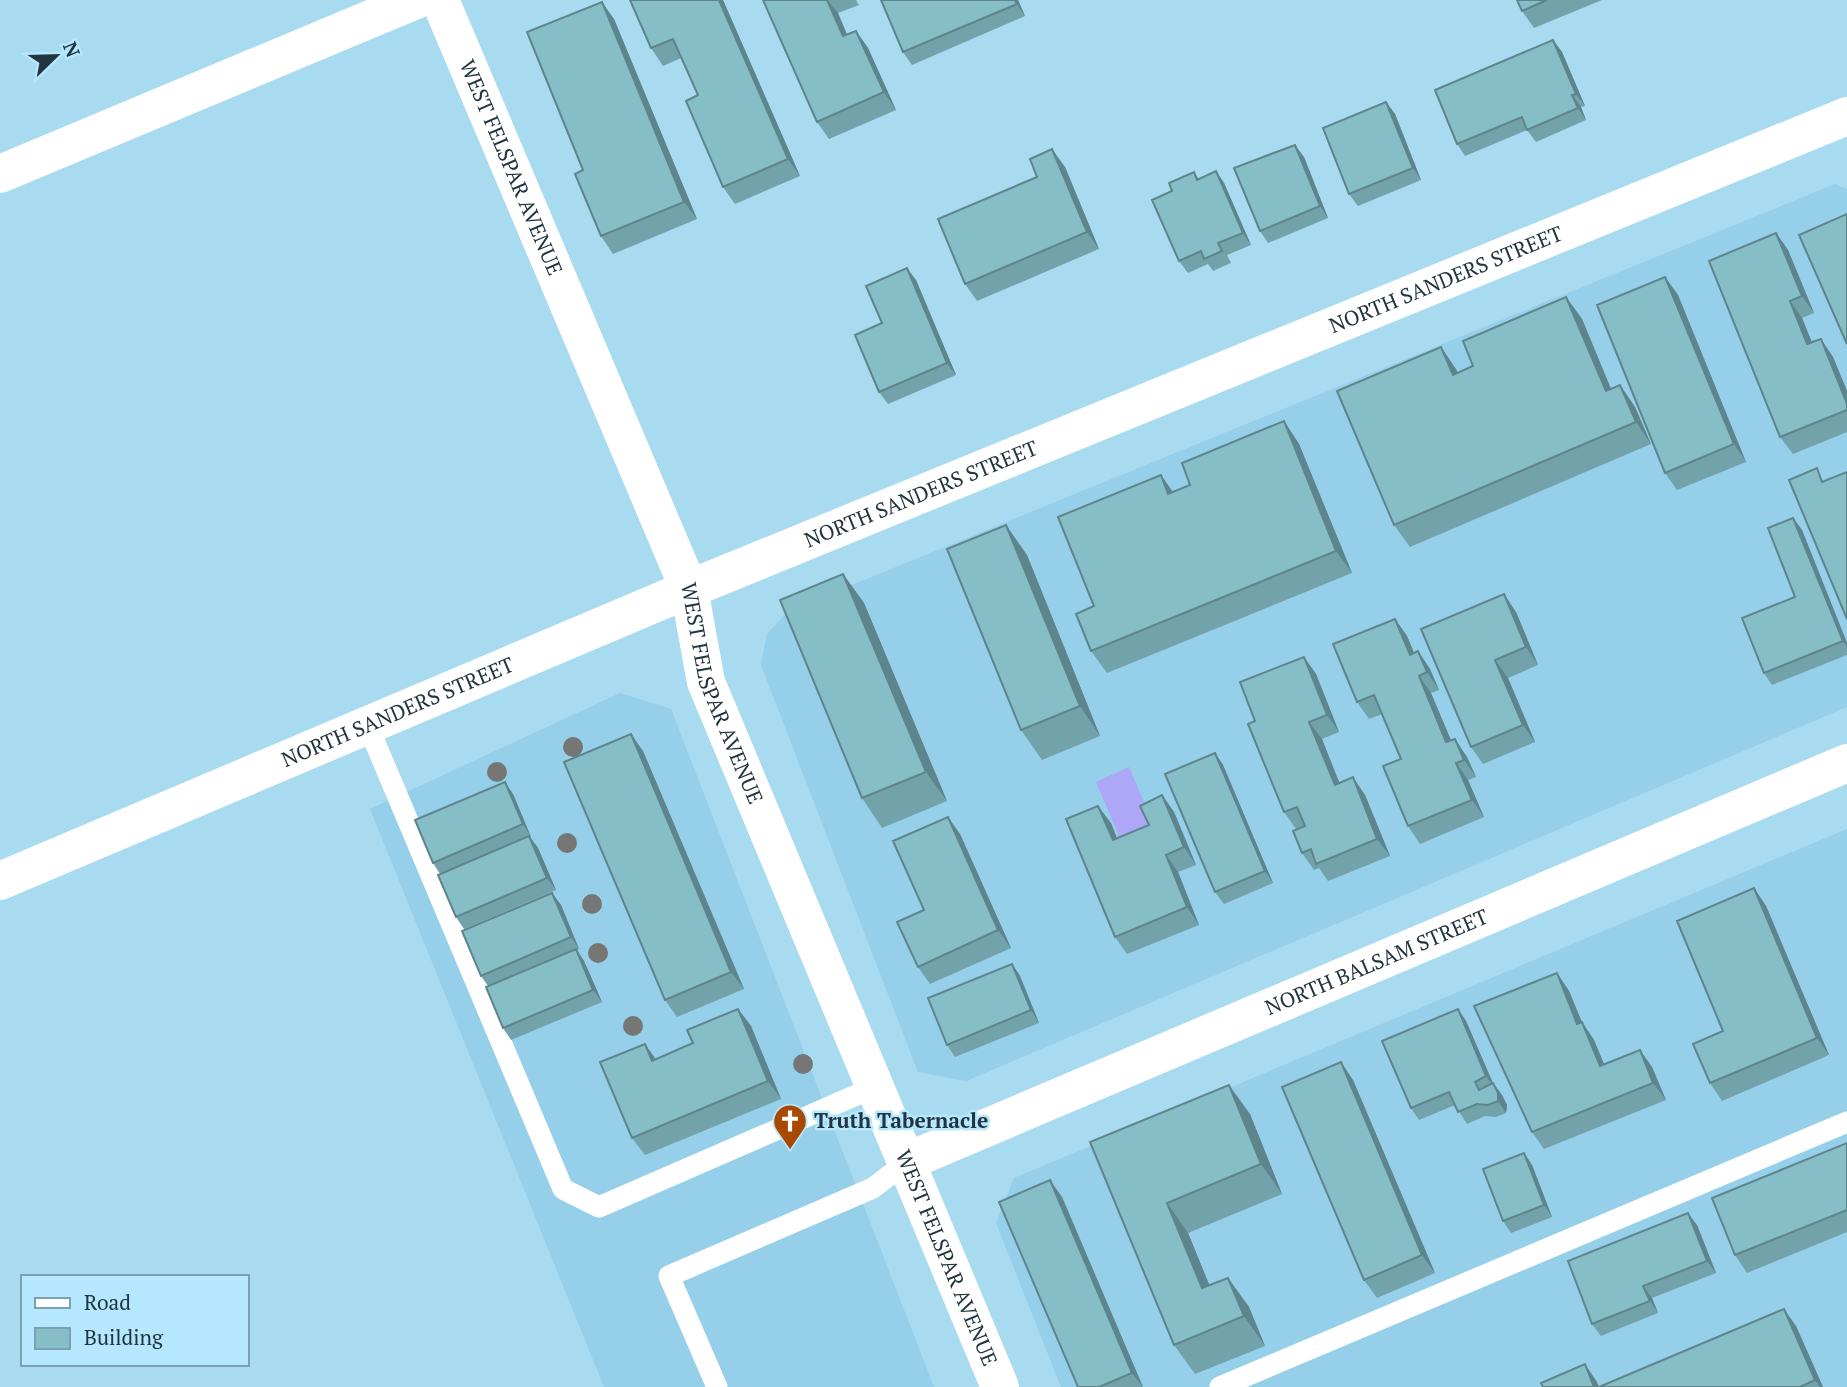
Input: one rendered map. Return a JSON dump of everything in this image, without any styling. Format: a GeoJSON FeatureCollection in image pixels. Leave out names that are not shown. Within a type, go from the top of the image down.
{"type":"FeatureCollection","features":[{"type":"Feature","properties":{"kind":"street"},"geometry":{"type":"LineString","coordinates":[[0,174],[416,0]]}},
{"type":"Feature","properties":{"kind":"street","name":"WEST FELSPAR AVENUE"},"geometry":{"type":"LineString","coordinates":[[440,0],[689,589],[706,682],[1000,1387]]}},
{"type":"Feature","properties":{"kind":"street","name":"NORTH SANDERS STREET"},"geometry":{"type":"LineString","coordinates":[[0,881],[689,589],[1847,116]]}},
{"type":"Feature","properties":{"kind":"street","name":"NORTH BALSAM STREET"},"geometry":{"type":"LineString","coordinates":[[908,1161],[1847,763]]}},
{"type":"Feature","properties":{"kind":"lane"},"geometry":{"type":"LineString","coordinates":[[368,726],[563,1189],[599,1207],[875,1087]]}},
{"type":"Feature","properties":{"kind":"lane"},"geometry":{"type":"LineString","coordinates":[[1220,1387],[1847,1122]]}},
{"type":"Feature","properties":{"kind":"lane"},"geometry":{"type":"LineString","coordinates":[[717,1387],[669,1276],[873,1188],[908,1161]]}},
{"type":"Feature","properties":{"kind":"shaded area"},"geometry":{"type":"Polygon","coordinates":[[[1835,184],[1847,189],[1847,707],[966,1081],[918,1072],[761,665],[767,634],[788,611],[1835,184]]]}},
{"type":"Feature","properties":{"kind":"shaded area"},"geometry":{"type":"Polygon","coordinates":[[[620,693],[671,709],[934,1387],[604,1387],[370,809],[620,693]]]}},
{"type":"Feature","properties":{"kind":"shaded area"},"geometry":{"type":"Polygon","coordinates":[[[1129,767],[1155,828],[1122,843],[1096,782],[1129,767]]]}},
{"type":"Feature","properties":{"kind":"shaded area"},"geometry":{"type":"Polygon","coordinates":[[[1847,829],[1847,1387],[1061,1387],[996,1223],[1014,1178],[1847,829]]]}},
{"type":"Feature","properties":{"kind":"building"},"geometry":{"type":"Polygon","coordinates":[[[630,0],[719,0],[788,159],[723,187],[686,101],[698,95],[673,39],[651,48],[630,0]]]}},
{"type":"Feature","properties":{"kind":"building"},"geometry":{"type":"Polygon","coordinates":[[[763,0],[827,0],[843,36],[856,31],[884,92],[817,122],[763,0]]]}},
{"type":"Feature","properties":{"kind":"building"},"geometry":{"type":"Polygon","coordinates":[[[881,0],[1015,0],[1017,4],[903,52],[881,0]]]}},
{"type":"Feature","properties":{"kind":"building"},"geometry":{"type":"Polygon","coordinates":[[[1517,0],[1547,0],[1522,11],[1517,0]]]}},
{"type":"Feature","properties":{"kind":"building"},"geometry":{"type":"Polygon","coordinates":[[[602,2],[684,202],[601,236],[575,174],[583,170],[527,32],[602,2]]]}},
{"type":"Feature","properties":{"kind":"building"},"geometry":{"type":"Polygon","coordinates":[[[1553,40],[1576,94],[1572,95],[1578,108],[1527,130],[1522,117],[1457,144],[1435,90],[1553,40]]]}},
{"type":"Feature","properties":{"kind":"building"},"geometry":{"type":"Polygon","coordinates":[[[1386,102],[1413,168],[1349,194],[1323,128],[1386,102]]]}},
{"type":"Feature","properties":{"kind":"building"},"geometry":{"type":"Polygon","coordinates":[[[1295,145],[1320,206],[1260,231],[1234,168],[1295,145]]]}},
{"type":"Feature","properties":{"kind":"building"},"geometry":{"type":"Polygon","coordinates":[[[1052,149],[1087,232],[965,284],[938,219],[1037,177],[1030,159],[1052,149]]]}},
{"type":"Feature","properties":{"kind":"building"},"geometry":{"type":"Polygon","coordinates":[[[1216,171],[1243,233],[1218,243],[1222,251],[1204,259],[1201,251],[1179,261],[1152,200],[1172,191],[1169,183],[1194,172],[1197,180],[1216,171]]]}},
{"type":"Feature","properties":{"kind":"building"},"geometry":{"type":"Polygon","coordinates":[[[1847,214],[1847,344],[1799,235],[1847,214]]]}},
{"type":"Feature","properties":{"kind":"building"},"geometry":{"type":"Polygon","coordinates":[[[1776,233],[1802,296],[1790,301],[1807,344],[1821,339],[1847,404],[1847,410],[1780,437],[1709,261],[1776,233]]]}},
{"type":"Feature","properties":{"kind":"building"},"geometry":{"type":"Polygon","coordinates":[[[907,268],[947,363],[879,392],[855,335],[882,323],[866,286],[907,268]]]}},
{"type":"Feature","properties":{"kind":"building"},"geometry":{"type":"Polygon","coordinates":[[[1665,277],[1734,444],[1665,473],[1597,305],[1665,277]]]}},
{"type":"Feature","properties":{"kind":"building"},"geometry":{"type":"Polygon","coordinates":[[[1566,297],[1606,391],[1620,385],[1636,422],[1394,525],[1337,391],[1441,347],[1453,375],[1473,366],[1463,341],[1566,297]]]}},
{"type":"Feature","properties":{"kind":"building"},"geometry":{"type":"Polygon","coordinates":[[[1284,421],[1336,551],[1091,651],[1076,614],[1094,606],[1058,517],[1161,475],[1168,494],[1190,485],[1182,463],[1284,421]]]}},
{"type":"Feature","properties":{"kind":"building"},"geometry":{"type":"Polygon","coordinates":[[[1817,468],[1822,482],[1847,472],[1847,619],[1789,480],[1817,468]]]}},
{"type":"Feature","properties":{"kind":"building"},"geometry":{"type":"Polygon","coordinates":[[[1793,518],[1843,641],[1764,673],[1742,618],[1795,597],[1768,528],[1793,518]]]}},
{"type":"Feature","properties":{"kind":"building"},"geometry":{"type":"Polygon","coordinates":[[[1006,525],[1080,706],[1021,730],[947,549],[1006,525]]]}},
{"type":"Feature","properties":{"kind":"building"},"geometry":{"type":"Polygon","coordinates":[[[843,574],[926,772],[862,798],[780,600],[843,574]]]}},
{"type":"Feature","properties":{"kind":"building"},"geometry":{"type":"Polygon","coordinates":[[[1504,594],[1526,647],[1495,660],[1523,725],[1471,747],[1421,629],[1504,594]]]}},
{"type":"Feature","properties":{"kind":"building"},"geometry":{"type":"Polygon","coordinates":[[[1395,619],[1410,655],[1418,651],[1427,672],[1419,676],[1446,742],[1455,739],[1464,760],[1456,763],[1472,800],[1408,826],[1383,766],[1401,759],[1374,695],[1357,702],[1333,644],[1395,619]]]}},
{"type":"Feature","properties":{"kind":"building"},"geometry":{"type":"Polygon","coordinates":[[[1304,657],[1327,715],[1309,722],[1335,785],[1353,777],[1377,839],[1316,864],[1311,849],[1302,853],[1293,831],[1305,826],[1297,807],[1284,812],[1248,724],[1255,721],[1240,682],[1304,657]]]}},
{"type":"Feature","properties":{"kind":"building"},"geometry":{"type":"Polygon","coordinates":[[[631,734],[731,972],[665,1000],[564,762],[631,734]]]}},
{"type":"Feature","properties":{"kind":"building"},"geometry":{"type":"Polygon","coordinates":[[[1215,753],[1265,871],[1215,892],[1165,774],[1215,753]]]}},
{"type":"Feature","properties":{"kind":"building"},"geometry":{"type":"Polygon","coordinates":[[[505,782],[523,824],[433,863],[415,820],[505,782]]]}},
{"type":"Feature","properties":{"kind":"building"},"geometry":{"type":"Polygon","coordinates":[[[1162,795],[1184,847],[1166,855],[1187,907],[1115,937],[1066,819],[1098,806],[1113,840],[1149,825],[1140,806],[1162,795]]]}},
{"type":"Feature","properties":{"kind":"building"},"geometry":{"type":"Polygon","coordinates":[[[948,817],[998,930],[918,967],[897,922],[924,910],[893,841],[948,817]]]}},
{"type":"Feature","properties":{"kind":"building"},"geometry":{"type":"Polygon","coordinates":[[[529,836],[547,878],[456,917],[438,875],[529,836]]]}},
{"type":"Feature","properties":{"kind":"building"},"geometry":{"type":"Polygon","coordinates":[[[1754,888],[1817,1038],[1710,1083],[1693,1044],[1723,1031],[1677,921],[1754,888]]]}},
{"type":"Feature","properties":{"kind":"building"},"geometry":{"type":"Polygon","coordinates":[[[552,893],[571,937],[481,976],[462,931],[552,893]]]}},
{"type":"Feature","properties":{"kind":"building"},"geometry":{"type":"Polygon","coordinates":[[[576,949],[593,990],[503,1028],[486,987],[576,949]]]}},
{"type":"Feature","properties":{"kind":"building"},"geometry":{"type":"Polygon","coordinates":[[[1012,964],[1031,1010],[947,1045],[928,998],[1012,964]]]}},
{"type":"Feature","properties":{"kind":"building"},"geometry":{"type":"Polygon","coordinates":[[[1557,973],[1577,1024],[1582,1022],[1600,1066],[1640,1050],[1653,1083],[1532,1132],[1474,1006],[1557,973]]]}},
{"type":"Feature","properties":{"kind":"building"},"geometry":{"type":"Polygon","coordinates":[[[738,1009],[768,1081],[632,1138],[600,1062],[645,1044],[652,1061],[693,1043],[687,1030],[738,1009]]]}},
{"type":"Feature","properties":{"kind":"building"},"geometry":{"type":"Polygon","coordinates":[[[1458,1009],[1486,1076],[1475,1082],[1479,1090],[1493,1083],[1498,1093],[1498,1101],[1488,1105],[1477,1104],[1458,1112],[1449,1092],[1411,1108],[1382,1041],[1458,1009]]]}},
{"type":"Feature","properties":{"kind":"building"},"geometry":{"type":"Polygon","coordinates":[[[1341,1062],[1422,1255],[1364,1280],[1282,1087],[1341,1062]]]}},
{"type":"Feature","properties":{"kind":"building"},"geometry":{"type":"Polygon","coordinates":[[[1229,1085],[1261,1164],[1167,1203],[1202,1288],[1228,1278],[1244,1316],[1174,1345],[1090,1142],[1229,1085]]]}},
{"type":"Feature","properties":{"kind":"building"},"geometry":{"type":"Polygon","coordinates":[[[1847,1143],[1847,1210],[1735,1255],[1712,1198],[1847,1143]]]}},
{"type":"Feature","properties":{"kind":"building"},"geometry":{"type":"Polygon","coordinates":[[[1524,1153],[1544,1205],[1503,1221],[1483,1169],[1524,1153]]]}},
{"type":"Feature","properties":{"kind":"building"},"geometry":{"type":"Polygon","coordinates":[[[1050,1180],[1132,1373],[1099,1387],[1078,1387],[999,1202],[1050,1180]]]}},
{"type":"Feature","properties":{"kind":"building"},"geometry":{"type":"Polygon","coordinates":[[[1688,1213],[1707,1261],[1643,1286],[1650,1301],[1592,1324],[1568,1261],[1688,1213]]]}},
{"type":"Feature","properties":{"kind":"building"},"geometry":{"type":"Polygon","coordinates":[[[1784,1309],[1815,1380],[1800,1387],[1599,1387],[1784,1309]]]}},
{"type":"Feature","properties":{"kind":"building"},"geometry":{"type":"Polygon","coordinates":[[[1585,1364],[1594,1387],[1543,1387],[1541,1383],[1585,1364]]]}},
{"type":"Feature","properties":{"kind":"place","name":"Truth Tabernacle"},"geometry":{"type":"Point","coordinates":[790,1151]}}]}
